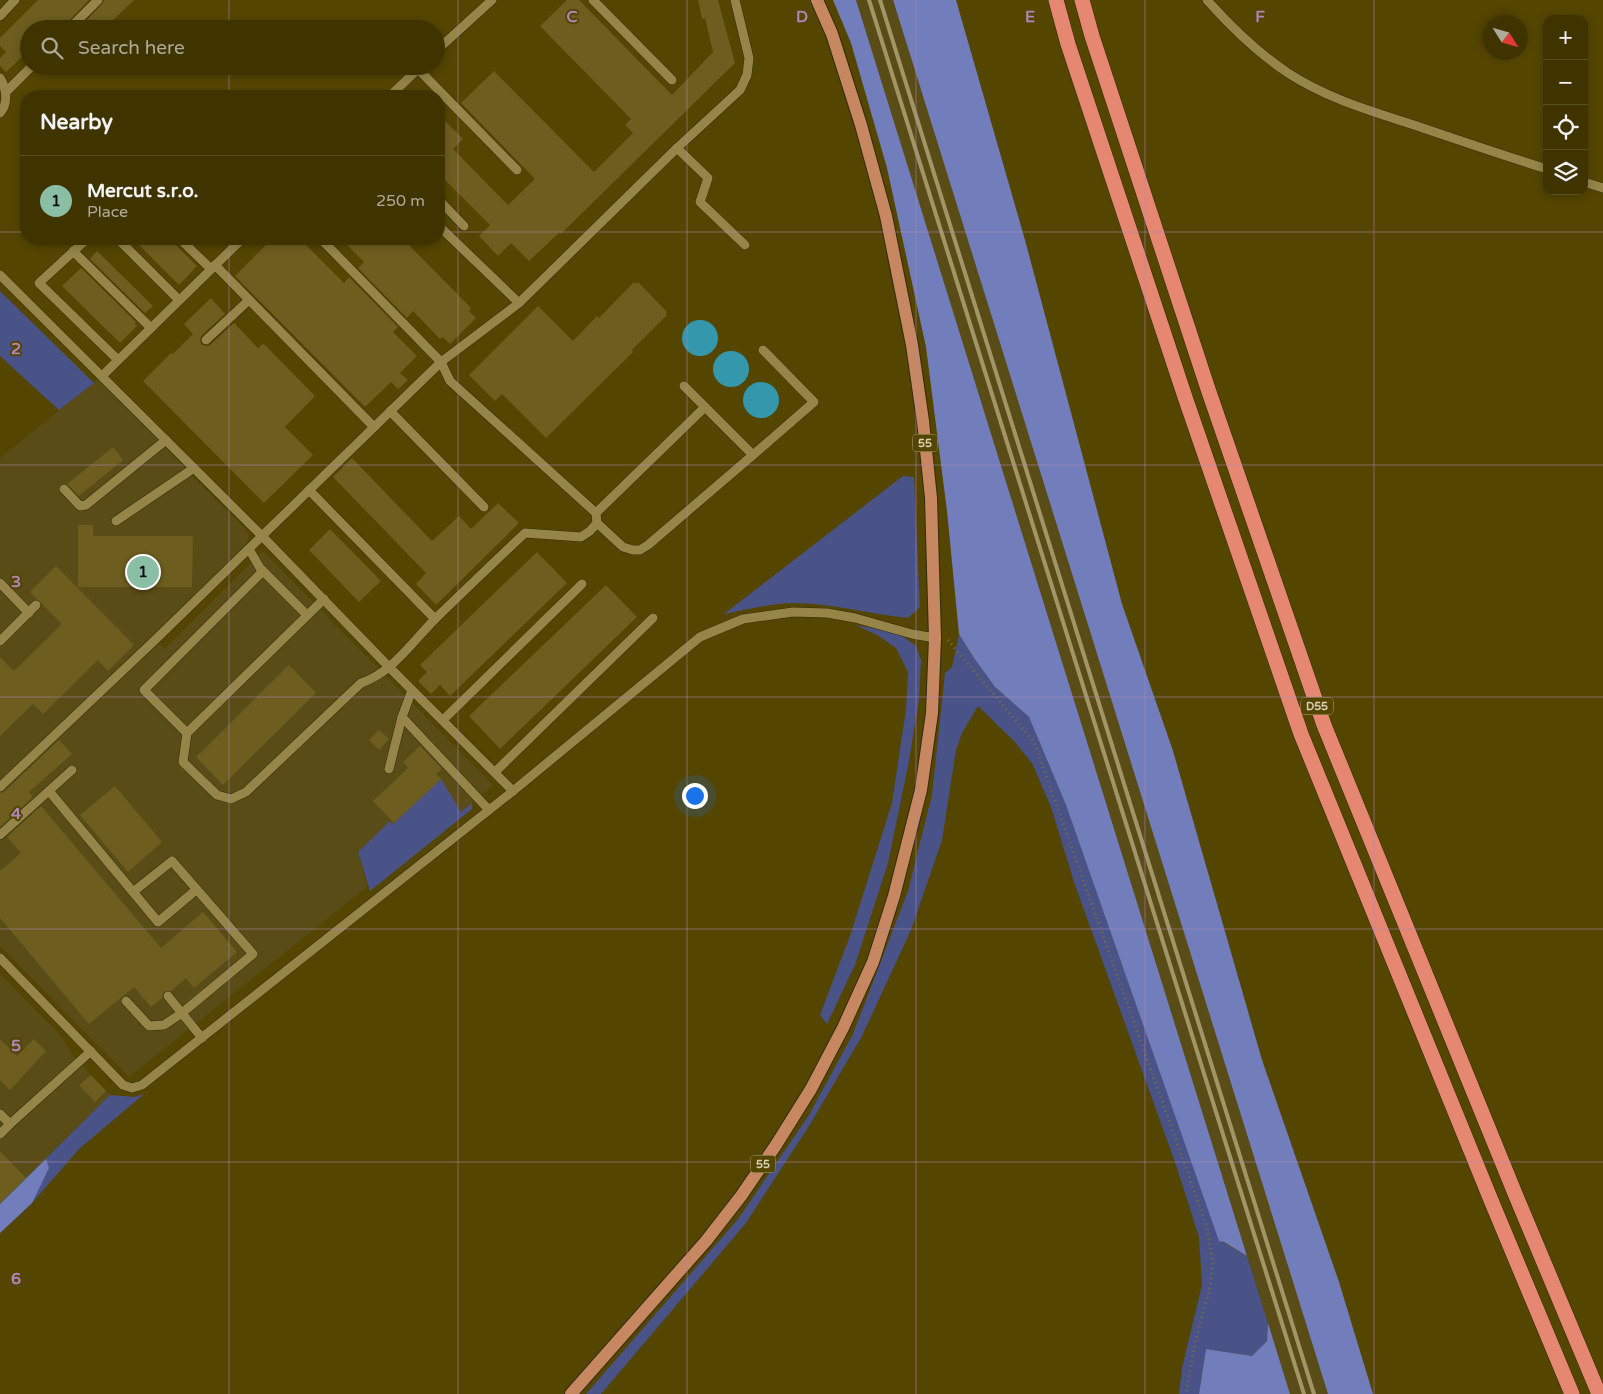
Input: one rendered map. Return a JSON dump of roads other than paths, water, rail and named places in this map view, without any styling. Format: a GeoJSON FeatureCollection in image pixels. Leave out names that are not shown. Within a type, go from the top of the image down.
{"type":"FeatureCollection","features":[{"type":"Feature","properties":{"kind":"highway","name":"D55"},"geometry":{"type":"LineString","coordinates":[[1056,0],[1068,44],[1185,397],[1301,734],[1489,1196],[1572,1394]]}},
{"type":"Feature","properties":{"kind":"highway","name":"D55"},"geometry":{"type":"LineString","coordinates":[[1082,0],[1092,36],[1205,379],[1324,725],[1599,1394]]}},
{"type":"Feature","properties":{"kind":"main road","name":"55"},"geometry":{"type":"LineString","coordinates":[[570,1394],[706,1241],[741,1196],[811,1089],[843,1028],[873,962],[894,896],[921,790],[932,713],[935,638],[931,498],[923,421],[912,345],[886,216],[861,124],[832,34],[818,0]]}},
{"type":"Feature","properties":{"kind":"street"},"geometry":{"type":"LineString","coordinates":[[0,16],[16,0]]}},
{"type":"Feature","properties":{"kind":"street"},"geometry":{"type":"LineString","coordinates":[[78,20],[98,0]]}},
{"type":"Feature","properties":{"kind":"street"},"geometry":{"type":"LineString","coordinates":[[445,43],[492,0]]}},
{"type":"Feature","properties":{"kind":"street"},"geometry":{"type":"LineString","coordinates":[[593,0],[672,80]]}},
{"type":"Feature","properties":{"kind":"street"},"geometry":{"type":"LineString","coordinates":[[0,787],[442,362],[519,303],[677,148],[740,90],[747,75],[749,58],[735,0]]}},
{"type":"Feature","properties":{"kind":"street"},"geometry":{"type":"LineString","coordinates":[[1206,0],[1265,56],[1308,85],[1366,109],[1543,168]]}},
{"type":"Feature","properties":{"kind":"street"},"geometry":{"type":"LineString","coordinates":[[6,92],[23,75]]}},
{"type":"Feature","properties":{"kind":"street"},"geometry":{"type":"LineString","coordinates":[[398,90],[413,75]]}},
{"type":"Feature","properties":{"kind":"street"},"geometry":{"type":"LineString","coordinates":[[427,75],[441,90]]}},
{"type":"Feature","properties":{"kind":"street"},"geometry":{"type":"LineString","coordinates":[[0,78],[6,92],[3,110],[0,113]]}},
{"type":"Feature","properties":{"kind":"street"},"geometry":{"type":"LineString","coordinates":[[445,94],[517,170]]}},
{"type":"Feature","properties":{"kind":"street"},"geometry":{"type":"LineString","coordinates":[[677,148],[708,178],[700,202],[745,246]]}},
{"type":"Feature","properties":{"kind":"street"},"geometry":{"type":"LineString","coordinates":[[1588,183],[1603,188]]}},
{"type":"Feature","properties":{"kind":"street"},"geometry":{"type":"LineString","coordinates":[[445,206],[464,226]]}},
{"type":"Feature","properties":{"kind":"street"},"geometry":{"type":"LineString","coordinates":[[445,232],[519,303]]}},
{"type":"Feature","properties":{"kind":"street"},"geometry":{"type":"LineString","coordinates":[[80,245],[39,283],[118,360]]}},
{"type":"Feature","properties":{"kind":"street"},"geometry":{"type":"LineString","coordinates":[[124,245],[179,300]]}},
{"type":"Feature","properties":{"kind":"street"},"geometry":{"type":"LineString","coordinates":[[187,245],[249,300],[374,427]]}},
{"type":"Feature","properties":{"kind":"street"},"geometry":{"type":"LineString","coordinates":[[102,376],[236,245]]}},
{"type":"Feature","properties":{"kind":"street"},"geometry":{"type":"LineString","coordinates":[[327,245],[442,362],[450,381],[596,513],[597,523],[619,544],[633,550],[640,550],[648,545],[814,402],[763,350]]}},
{"type":"Feature","properties":{"kind":"street"},"geometry":{"type":"LineString","coordinates":[[73,251],[151,328]]}},
{"type":"Feature","properties":{"kind":"street"},"geometry":{"type":"LineString","coordinates":[[0,275],[262,536],[513,791]]}},
{"type":"Feature","properties":{"kind":"street"},"geometry":{"type":"LineString","coordinates":[[206,340],[249,300]]}},
{"type":"Feature","properties":{"kind":"street"},"geometry":{"type":"LineString","coordinates":[[684,386],[754,455]]}},
{"type":"Feature","properties":{"kind":"street"},"geometry":{"type":"LineString","coordinates":[[596,513],[704,407]]}},
{"type":"Feature","properties":{"kind":"street"},"geometry":{"type":"LineString","coordinates":[[390,411],[484,507]]}},
{"type":"Feature","properties":{"kind":"street"},"geometry":{"type":"LineString","coordinates":[[64,489],[80,506],[86,505],[166,440]]}},
{"type":"Feature","properties":{"kind":"street"},"geometry":{"type":"LineString","coordinates":[[116,521],[194,468]]}},
{"type":"Feature","properties":{"kind":"street"},"geometry":{"type":"LineString","coordinates":[[309,490],[435,620]]}},
{"type":"Feature","properties":{"kind":"street"},"geometry":{"type":"LineString","coordinates":[[324,599],[187,732],[182,762],[217,795],[231,799],[246,792],[361,683],[372,679],[389,667],[525,533],[581,537],[597,523]]}},
{"type":"Feature","properties":{"kind":"street"},"geometry":{"type":"LineString","coordinates":[[248,549],[263,571],[308,615]]}},
{"type":"Feature","properties":{"kind":"street"},"geometry":{"type":"LineString","coordinates":[[187,732],[144,690],[263,571]]}},
{"type":"Feature","properties":{"kind":"street"},"geometry":{"type":"LineString","coordinates":[[0,583],[29,613]]}},
{"type":"Feature","properties":{"kind":"street"},"geometry":{"type":"LineString","coordinates":[[443,720],[582,584]]}},
{"type":"Feature","properties":{"kind":"street"},"geometry":{"type":"LineString","coordinates":[[0,640],[36,605]]}},
{"type":"Feature","properties":{"kind":"street"},"geometry":{"type":"LineString","coordinates":[[0,958],[122,1085],[132,1088],[142,1085],[513,791],[700,637],[743,619],[793,612],[855,618],[912,634],[935,638]]}},
{"type":"Feature","properties":{"kind":"street"},"geometry":{"type":"LineString","coordinates":[[495,772],[653,618]]}},
{"type":"Feature","properties":{"kind":"street"},"geometry":{"type":"LineString","coordinates":[[389,769],[402,718],[412,690]]}},
{"type":"Feature","properties":{"kind":"street"},"geometry":{"type":"LineString","coordinates":[[402,718],[489,810]]}},
{"type":"Feature","properties":{"kind":"street"},"geometry":{"type":"LineString","coordinates":[[0,835],[72,770]]}},
{"type":"Feature","properties":{"kind":"street"},"geometry":{"type":"LineString","coordinates":[[48,791],[158,922],[196,890]]}},
{"type":"Feature","properties":{"kind":"street"},"geometry":{"type":"LineString","coordinates":[[126,1002],[149,1026],[164,1024],[182,1013],[253,954],[172,861],[133,892]]}},
{"type":"Feature","properties":{"kind":"street"},"geometry":{"type":"LineString","coordinates":[[168,996],[202,1038]]}},
{"type":"Feature","properties":{"kind":"street"},"geometry":{"type":"LineString","coordinates":[[0,1134],[91,1052]]}},
{"type":"Feature","properties":{"kind":"street"},"geometry":{"type":"LineString","coordinates":[[0,1114],[10,1124]]}},
{"type":"Feature","properties":{"kind":"railway"},"geometry":{"type":"LineString","coordinates":[[869,0],[1304,1394]]}},
{"type":"Feature","properties":{"kind":"railway"},"geometry":{"type":"LineString","coordinates":[[880,0],[1314,1394]]}},
{"type":"Feature","properties":{"kind":"place","name":"Mercut s.r.o."},"geometry":{"type":"Point","coordinates":[143,572]}}]}
